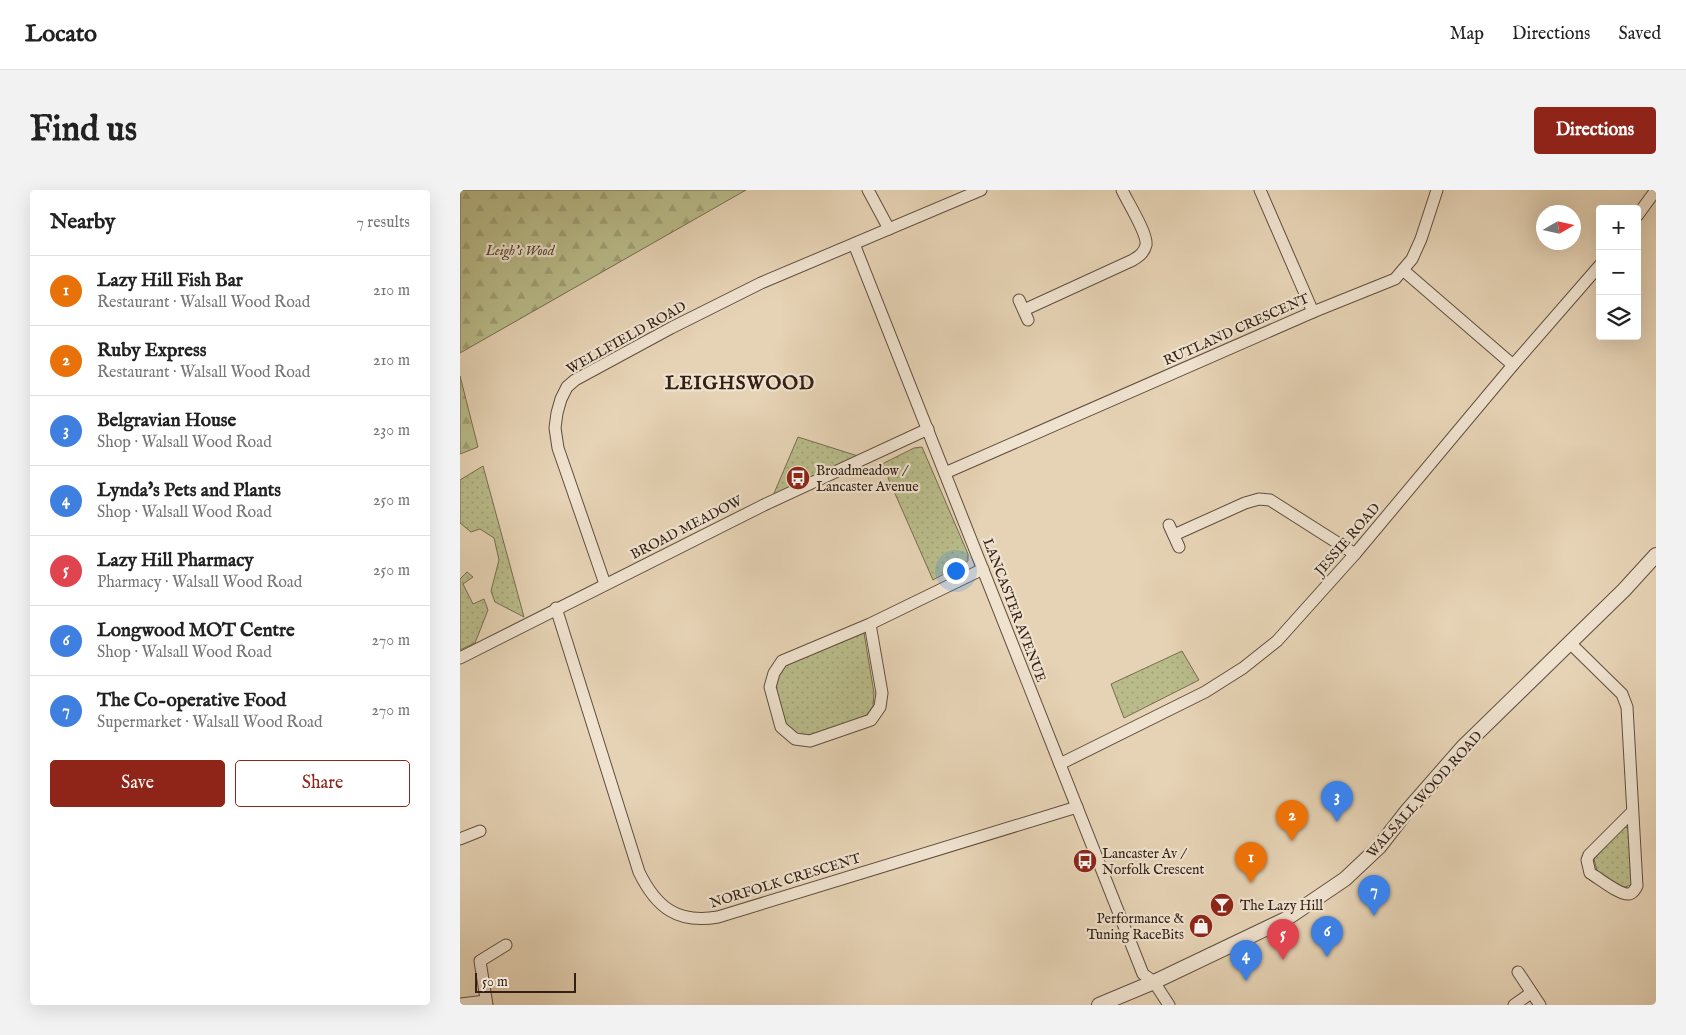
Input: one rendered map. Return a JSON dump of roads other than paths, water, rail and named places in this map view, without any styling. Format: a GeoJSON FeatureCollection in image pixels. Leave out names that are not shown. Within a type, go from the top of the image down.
{"type":"FeatureCollection","features":[{"type":"Feature","properties":{"kind":"street"},"geometry":{"type":"LineString","coordinates":[[868,190],[889,229]]}},
{"type":"Feature","properties":{"kind":"street","name":"WELLFIELD ROAD"},"geometry":{"type":"LineString","coordinates":[[605,584],[558,448],[557,413],[567,387],[594,369],[761,283],[981,190]]}},
{"type":"Feature","properties":{"kind":"street"},"geometry":{"type":"LineString","coordinates":[[1023,310],[1133,260],[1142,254],[1146,243],[1144,234],[1122,190]]}},
{"type":"Feature","properties":{"kind":"street"},"geometry":{"type":"LineString","coordinates":[[1260,190],[1313,312]]}},
{"type":"Feature","properties":{"kind":"street"},"geometry":{"type":"LineString","coordinates":[[1437,190],[1422,239],[1404,270],[1513,365]]}},
{"type":"Feature","properties":{"kind":"street"},"geometry":{"type":"LineString","coordinates":[[1641,211],[1656,190]]}},
{"type":"Feature","properties":{"kind":"street","name":"LANCASTER AVENUE"},"geometry":{"type":"LineString","coordinates":[[854,244],[1143,974],[1154,982],[1169,1005]]}},
{"type":"Feature","properties":{"kind":"street","name":"RUTLAND CRESCENT"},"geometry":{"type":"LineString","coordinates":[[946,473],[1313,312],[1395,279],[1404,270]]}},
{"type":"Feature","properties":{"kind":"street","name":"JESSIE ROAD"},"geometry":{"type":"LineString","coordinates":[[1060,764],[1205,692],[1244,668],[1277,641],[1355,554],[1513,365],[1596,270]]}},
{"type":"Feature","properties":{"kind":"street","name":"BROAD MEADOW"},"geometry":{"type":"LineString","coordinates":[[460,658],[556,608],[764,505],[928,429]]}},
{"type":"Feature","properties":{"kind":"street"},"geometry":{"type":"LineString","coordinates":[[1179,547],[1171,530],[1259,499],[1270,500],[1355,554]]}},
{"type":"Feature","properties":{"kind":"street","name":"WALSALL WOOD ROAD"},"geometry":{"type":"LineString","coordinates":[[1099,1005],[1154,982],[1286,919],[1345,879],[1379,847],[1407,811],[1464,746],[1624,590],[1656,555]]}},
{"type":"Feature","properties":{"kind":"street"},"geometry":{"type":"LineString","coordinates":[[870,624],[882,693],[880,707],[871,720],[810,741],[795,739],[781,727],[770,687],[774,673],[782,661],[870,624],[983,569]]}},
{"type":"Feature","properties":{"kind":"street","name":"NORFOLK CRESCENT"},"geometry":{"type":"LineString","coordinates":[[556,608],[639,872],[647,890],[659,903],[673,912],[688,918],[704,919],[718,917],[1077,807]]}},
{"type":"Feature","properties":{"kind":"street"},"geometry":{"type":"LineString","coordinates":[[1570,643],[1622,694],[1627,707],[1638,886],[1632,893],[1628,894],[1620,892],[1590,873],[1587,860],[1589,855],[1632,812]]}},
{"type":"Feature","properties":{"kind":"street"},"geometry":{"type":"LineString","coordinates":[[460,839],[480,831]]}},
{"type":"Feature","properties":{"kind":"street"},"geometry":{"type":"LineString","coordinates":[[460,1004],[487,1003],[480,961],[506,945]]}},
{"type":"Feature","properties":{"kind":"street"},"geometry":{"type":"LineString","coordinates":[[1518,972],[1540,1005]]}},
{"type":"Feature","properties":{"kind":"street"},"geometry":{"type":"LineString","coordinates":[[1514,1005],[1531,993]]}},
{"type":"Feature","properties":{"kind":"place","name":"Broadmeadow / Lancaster Avenue"},"geometry":{"type":"Point","coordinates":[798,478]}},
{"type":"Feature","properties":{"kind":"place","name":"Belgravian House"},"geometry":{"type":"Point","coordinates":[1337,822]}},
{"type":"Feature","properties":{"kind":"place","name":"Ruby Express"},"geometry":{"type":"Point","coordinates":[1292,841]}},
{"type":"Feature","properties":{"kind":"place","name":"Lancaster Av / Norfolk Crescent"},"geometry":{"type":"Point","coordinates":[1085,861]}},
{"type":"Feature","properties":{"kind":"place","name":"Lazy Hill Fish Bar"},"geometry":{"type":"Point","coordinates":[1251,883]}},
{"type":"Feature","properties":{"kind":"place","name":"The Lazy Hill"},"geometry":{"type":"Point","coordinates":[1222,905]}},
{"type":"Feature","properties":{"kind":"place","name":"The Co-operative Food"},"geometry":{"type":"Point","coordinates":[1374,916]}},
{"type":"Feature","properties":{"kind":"place","name":"Performance & Tuning RaceBits"},"geometry":{"type":"Point","coordinates":[1201,926]}},
{"type":"Feature","properties":{"kind":"place","name":"Longwood MOT Centre"},"geometry":{"type":"Point","coordinates":[1327,957]}},
{"type":"Feature","properties":{"kind":"place","name":"Lazy Hill Pharmacy"},"geometry":{"type":"Point","coordinates":[1283,960]}},
{"type":"Feature","properties":{"kind":"place","name":"Lynda's Pets and Plants"},"geometry":{"type":"Point","coordinates":[1246,981]}},
{"type":"Feature","properties":{"kind":"district","name":"LEIGHSWOOD"},"geometry":{"type":"Point","coordinates":[740,382]}},
{"type":"Feature","properties":{"kind":"park label","name":"Leigh's Wood"},"geometry":{"type":"Point","coordinates":[520,250]}}]}
